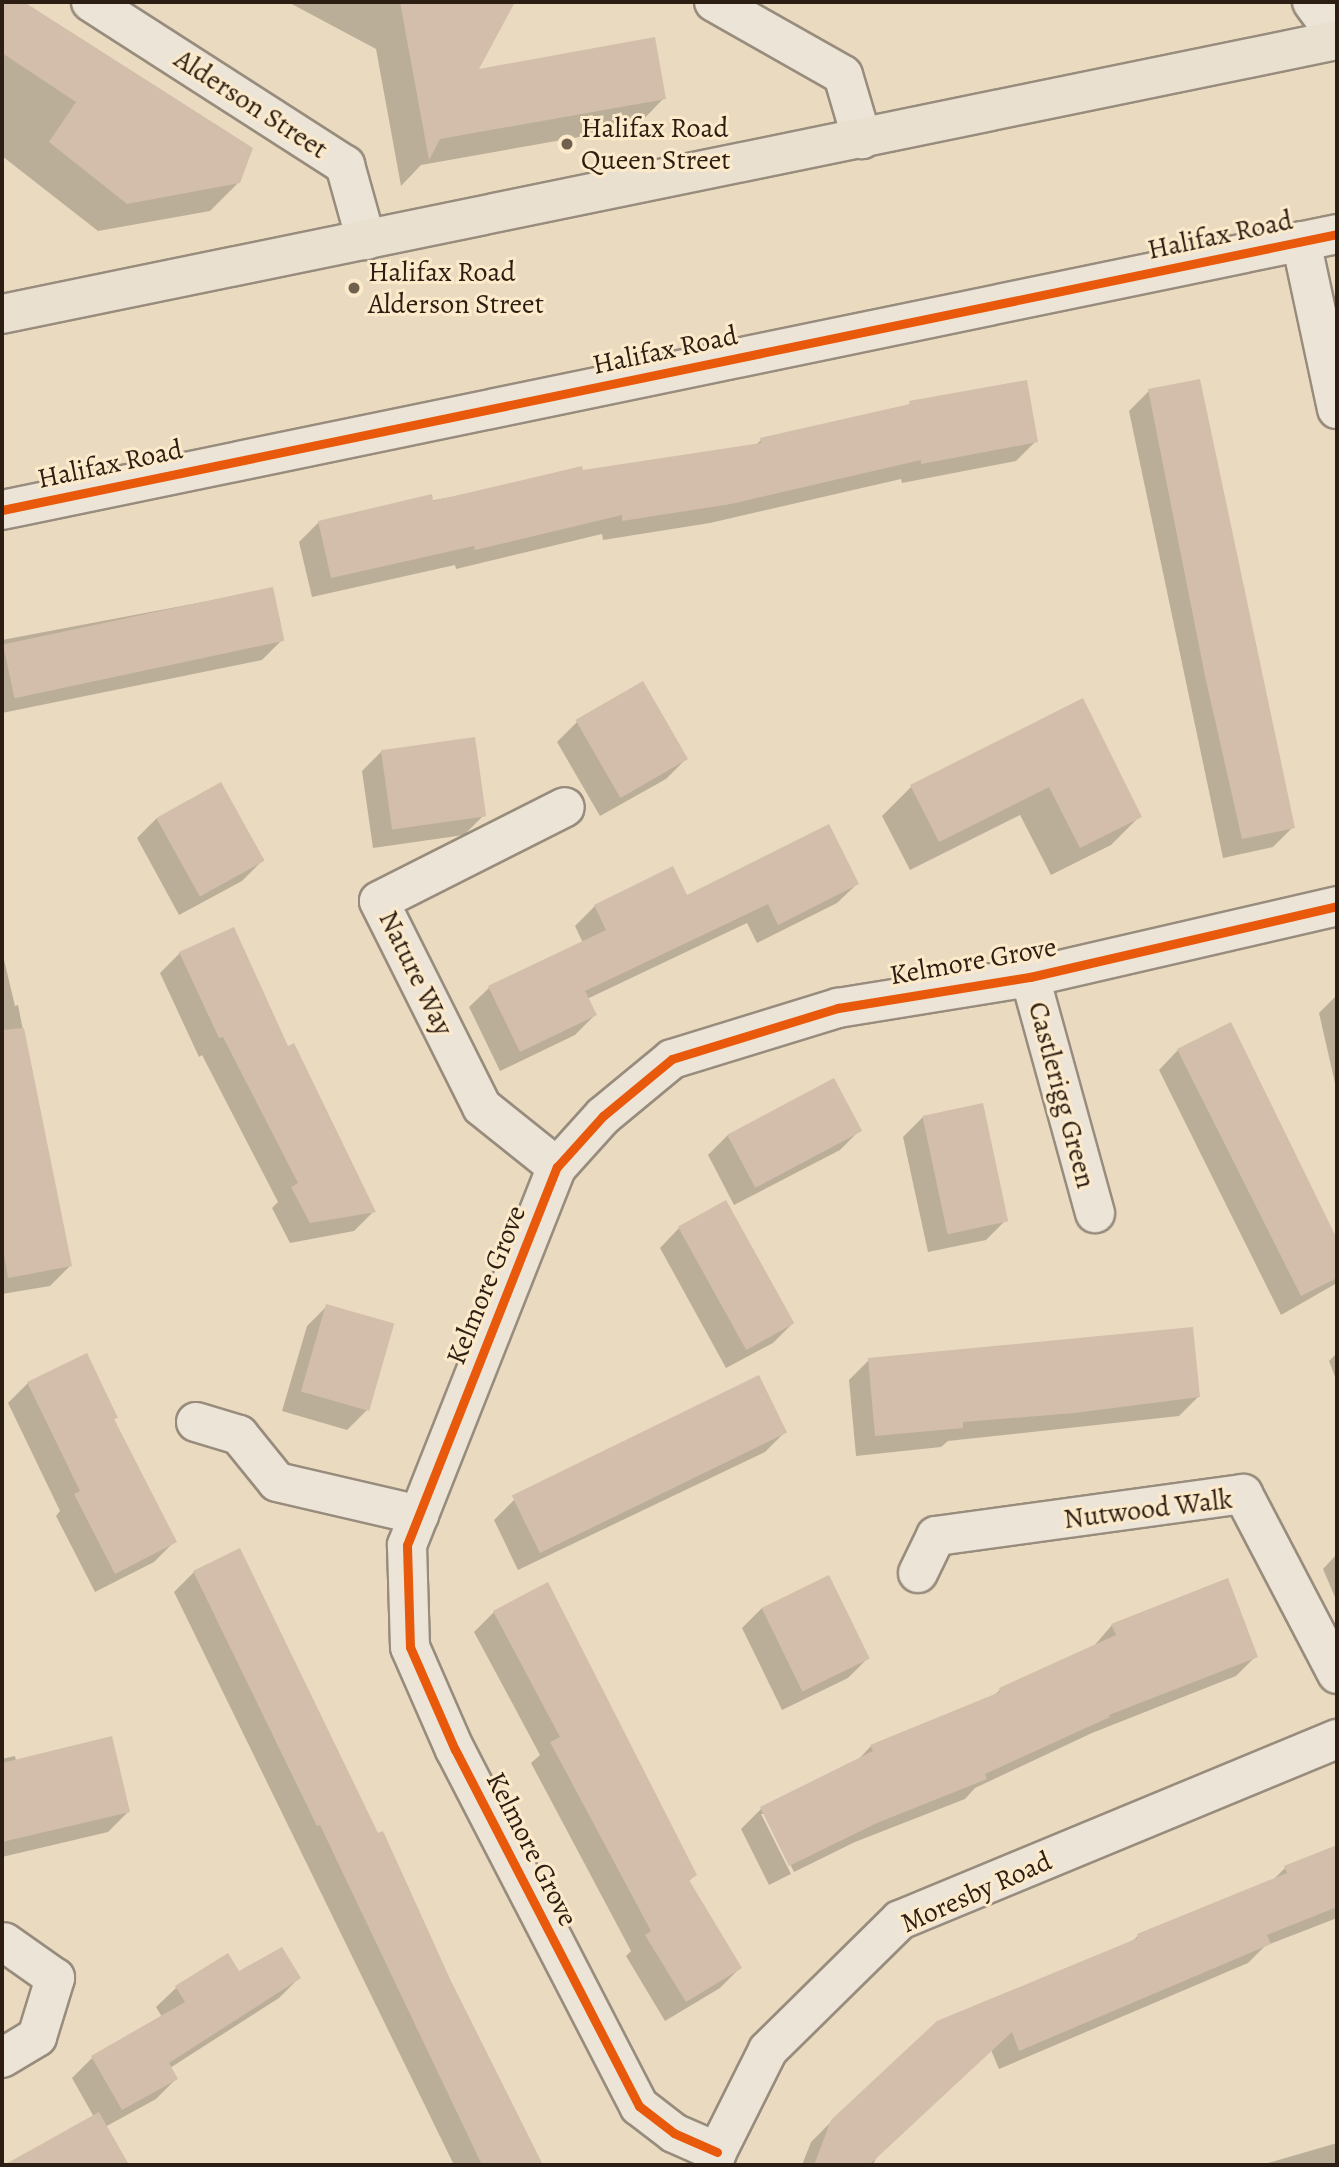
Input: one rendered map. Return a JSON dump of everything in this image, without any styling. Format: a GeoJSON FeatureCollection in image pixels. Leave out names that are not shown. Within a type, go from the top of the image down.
{"type":"FeatureCollection","features":[{"type":"Feature","properties":{"kind":"highway"},"geometry":{"type":"LineString","coordinates":[[2,314],[862,139],[1337,38]]}},
{"type":"Feature","properties":{"kind":"street","name":"Alderson Street"},"geometry":{"type":"LineString","coordinates":[[91,2],[345,165],[366,240]]}},
{"type":"Feature","properties":{"kind":"street"},"geometry":{"type":"LineString","coordinates":[[713,2],[843,75],[862,139]]}},
{"type":"Feature","properties":{"kind":"street"},"geometry":{"type":"LineString","coordinates":[[1312,2],[1337,38]]}},
{"type":"Feature","properties":{"kind":"street"},"geometry":{"type":"LineString","coordinates":[[1319,237],[1337,409]]}},
{"type":"Feature","properties":{"kind":"street","name":"Halifax Road"},"geometry":{"type":"LineString","coordinates":[[2,510],[1319,237]]}},
{"type":"Feature","properties":{"kind":"street","name":"Nature Way"},"geometry":{"type":"LineString","coordinates":[[557,1167],[482,1107],[379,901],[565,807]]}},
{"type":"Feature","properties":{"kind":"street","name":"Kelmore Grove"},"geometry":{"type":"LineString","coordinates":[[715,2159],[674,2133],[639,2106],[455,1750],[410,1647],[407,1545],[557,1167],[603,1116],[672,1059],[838,1008],[1030,977],[1337,906]]}},
{"type":"Feature","properties":{"kind":"street","name":"Castlerigg Green"},"geometry":{"type":"LineString","coordinates":[[1030,977],[1095,1213]]}},
{"type":"Feature","properties":{"kind":"street"},"geometry":{"type":"LineString","coordinates":[[196,1422],[239,1435],[278,1482],[419,1515]]}},
{"type":"Feature","properties":{"kind":"street","name":"Nutwood Walk"},"geometry":{"type":"LineString","coordinates":[[918,1573],[936,1536],[1243,1494],[1337,1674]]}},
{"type":"Feature","properties":{"kind":"street","name":"Moresby Road"},"geometry":{"type":"LineString","coordinates":[[715,2159],[768,2050],[900,1920],[1337,1740]]}},
{"type":"Feature","properties":{"kind":"street"},"geometry":{"type":"LineString","coordinates":[[2,2059],[37,2037],[55,1978],[4,1942]]}},
{"type":"Feature","properties":{"kind":"building"},"geometry":{"type":"Polygon","coordinates":[[[2,2],[24,2],[253,148],[240,183],[127,204],[49,142],[76,102],[2,53],[2,2]]]}},
{"type":"Feature","properties":{"kind":"building"},"geometry":{"type":"Polygon","coordinates":[[[400,2],[515,2],[479,69],[655,37],[666,99],[440,139],[429,160],[400,2]]]}},
{"type":"Feature","properties":{"kind":"building"},"geometry":{"type":"Polygon","coordinates":[[[1200,379],[1295,828],[1242,839],[1205,676],[1148,389],[1200,379]]]}},
{"type":"Feature","properties":{"kind":"building"},"geometry":{"type":"Polygon","coordinates":[[[1027,380],[1038,442],[921,464],[921,460],[731,504],[622,521],[622,515],[475,550],[474,546],[331,578],[318,521],[432,494],[433,501],[582,466],[583,470],[761,443],[760,438],[910,404],[909,401],[1027,380]]]}},
{"type":"Feature","properties":{"kind":"building"},"geometry":{"type":"Polygon","coordinates":[[[273,587],[284,641],[14,698],[3,644],[273,587]]]}},
{"type":"Feature","properties":{"kind":"building"},"geometry":{"type":"Polygon","coordinates":[[[643,681],[688,759],[620,798],[575,720],[643,681]]]}},
{"type":"Feature","properties":{"kind":"building"},"geometry":{"type":"Polygon","coordinates":[[[1083,698],[1142,817],[1080,848],[1049,787],[939,842],[910,785],[1083,698]]]}},
{"type":"Feature","properties":{"kind":"building"},"geometry":{"type":"Polygon","coordinates":[[[475,737],[486,816],[392,829],[381,750],[475,737]]]}},
{"type":"Feature","properties":{"kind":"building"},"geometry":{"type":"Polygon","coordinates":[[[221,782],[265,861],[200,897],[156,818],[221,782]]]}},
{"type":"Feature","properties":{"kind":"building"},"geometry":{"type":"Polygon","coordinates":[[[829,824],[859,884],[778,925],[768,904],[585,991],[597,1015],[520,1052],[488,986],[606,930],[594,905],[673,866],[687,895],[829,824]]]}},
{"type":"Feature","properties":{"kind":"building"},"geometry":{"type":"Polygon","coordinates":[[[234,927],[288,1046],[294,1043],[376,1212],[310,1223],[291,1187],[298,1183],[223,1037],[219,1038],[179,952],[234,927]]]}},
{"type":"Feature","properties":{"kind":"building"},"geometry":{"type":"Polygon","coordinates":[[[1231,1022],[1337,1239],[1337,1278],[1301,1296],[1177,1049],[1231,1022]]]}},
{"type":"Feature","properties":{"kind":"building"},"geometry":{"type":"Polygon","coordinates":[[[24,1028],[72,1266],[8,1278],[2,1241],[2,1030],[24,1028]]]}},
{"type":"Feature","properties":{"kind":"building"},"geometry":{"type":"Polygon","coordinates":[[[834,1078],[862,1131],[755,1188],[727,1135],[834,1078]]]}},
{"type":"Feature","properties":{"kind":"building"},"geometry":{"type":"Polygon","coordinates":[[[983,1103],[1008,1221],[948,1234],[922,1116],[983,1103]]]}},
{"type":"Feature","properties":{"kind":"building"},"geometry":{"type":"Polygon","coordinates":[[[726,1200],[794,1323],[746,1350],[678,1227],[726,1200]]]}},
{"type":"Feature","properties":{"kind":"building"},"geometry":{"type":"Polygon","coordinates":[[[326,1304],[394,1324],[369,1411],[301,1391],[326,1304]]]}},
{"type":"Feature","properties":{"kind":"building"},"geometry":{"type":"Polygon","coordinates":[[[1193,1327],[1200,1397],[1074,1413],[963,1422],[963,1428],[875,1436],[868,1358],[1193,1327]]]}},
{"type":"Feature","properties":{"kind":"building"},"geometry":{"type":"Polygon","coordinates":[[[87,1353],[118,1418],[114,1419],[177,1542],[115,1574],[74,1494],[80,1491],[27,1382],[87,1353]]]}},
{"type":"Feature","properties":{"kind":"building"},"geometry":{"type":"Polygon","coordinates":[[[759,1375],[787,1433],[540,1553],[512,1496],[759,1375]]]}},
{"type":"Feature","properties":{"kind":"building"},"geometry":{"type":"Polygon","coordinates":[[[240,1548],[378,1833],[383,1831],[451,1981],[543,2165],[482,2165],[320,1825],[317,1826],[193,1571],[240,1548]]]}},
{"type":"Feature","properties":{"kind":"building"},"geometry":{"type":"Polygon","coordinates":[[[829,1575],[870,1659],[802,1691],[762,1608],[829,1575]]]}},
{"type":"Feature","properties":{"kind":"building"},"geometry":{"type":"Polygon","coordinates":[[[1228,1578],[1258,1657],[1109,1715],[1110,1717],[985,1774],[987,1779],[877,1823],[789,1866],[760,1807],[873,1751],[870,1745],[1000,1692],[999,1688],[1116,1635],[1111,1624],[1228,1578]]]}},
{"type":"Feature","properties":{"kind":"building"},"geometry":{"type":"Polygon","coordinates":[[[548,1582],[697,1875],[689,1880],[742,1968],[686,2002],[645,1935],[651,1931],[550,1742],[560,1737],[493,1611],[548,1582]]]}},
{"type":"Feature","properties":{"kind":"building"},"geometry":{"type":"Polygon","coordinates":[[[112,1736],[130,1812],[2,1842],[2,1763],[112,1736]]]}},
{"type":"Feature","properties":{"kind":"building"},"geometry":{"type":"Polygon","coordinates":[[[1337,1845],[1337,1907],[1267,1935],[1271,1944],[1019,2051],[1012,2032],[869,2165],[814,2165],[831,2120],[937,2021],[1138,1938],[1137,1934],[1287,1873],[1284,1866],[1337,1845]]]}},
{"type":"Feature","properties":{"kind":"building"},"geometry":{"type":"Polygon","coordinates":[[[282,1947],[301,1978],[169,2063],[178,2079],[122,2110],[91,2056],[185,2002],[175,1986],[228,1953],[239,1971],[282,1947]]]}},
{"type":"Feature","properties":{"kind":"building"},"geometry":{"type":"Polygon","coordinates":[[[99,2112],[129,2165],[4,2165],[99,2112]]]}},
{"type":"Feature","properties":{"kind":"cycle path"},"geometry":{"type":"LineString","coordinates":[[2,510],[1337,234]]}},
{"type":"Feature","properties":{"kind":"cycle path"},"geometry":{"type":"LineString","coordinates":[[717,2152],[674,2133],[639,2106],[455,1750],[410,1647],[407,1545],[557,1167],[603,1116],[672,1059],[838,1008],[1030,977],[1337,906]]}},
{"type":"Feature","properties":{"kind":"place","name":"Halifax Road Queen Street"},"geometry":{"type":"Point","coordinates":[567,144]}},
{"type":"Feature","properties":{"kind":"place","name":"Halifax Road Alderson Street"},"geometry":{"type":"Point","coordinates":[354,288]}}]}
